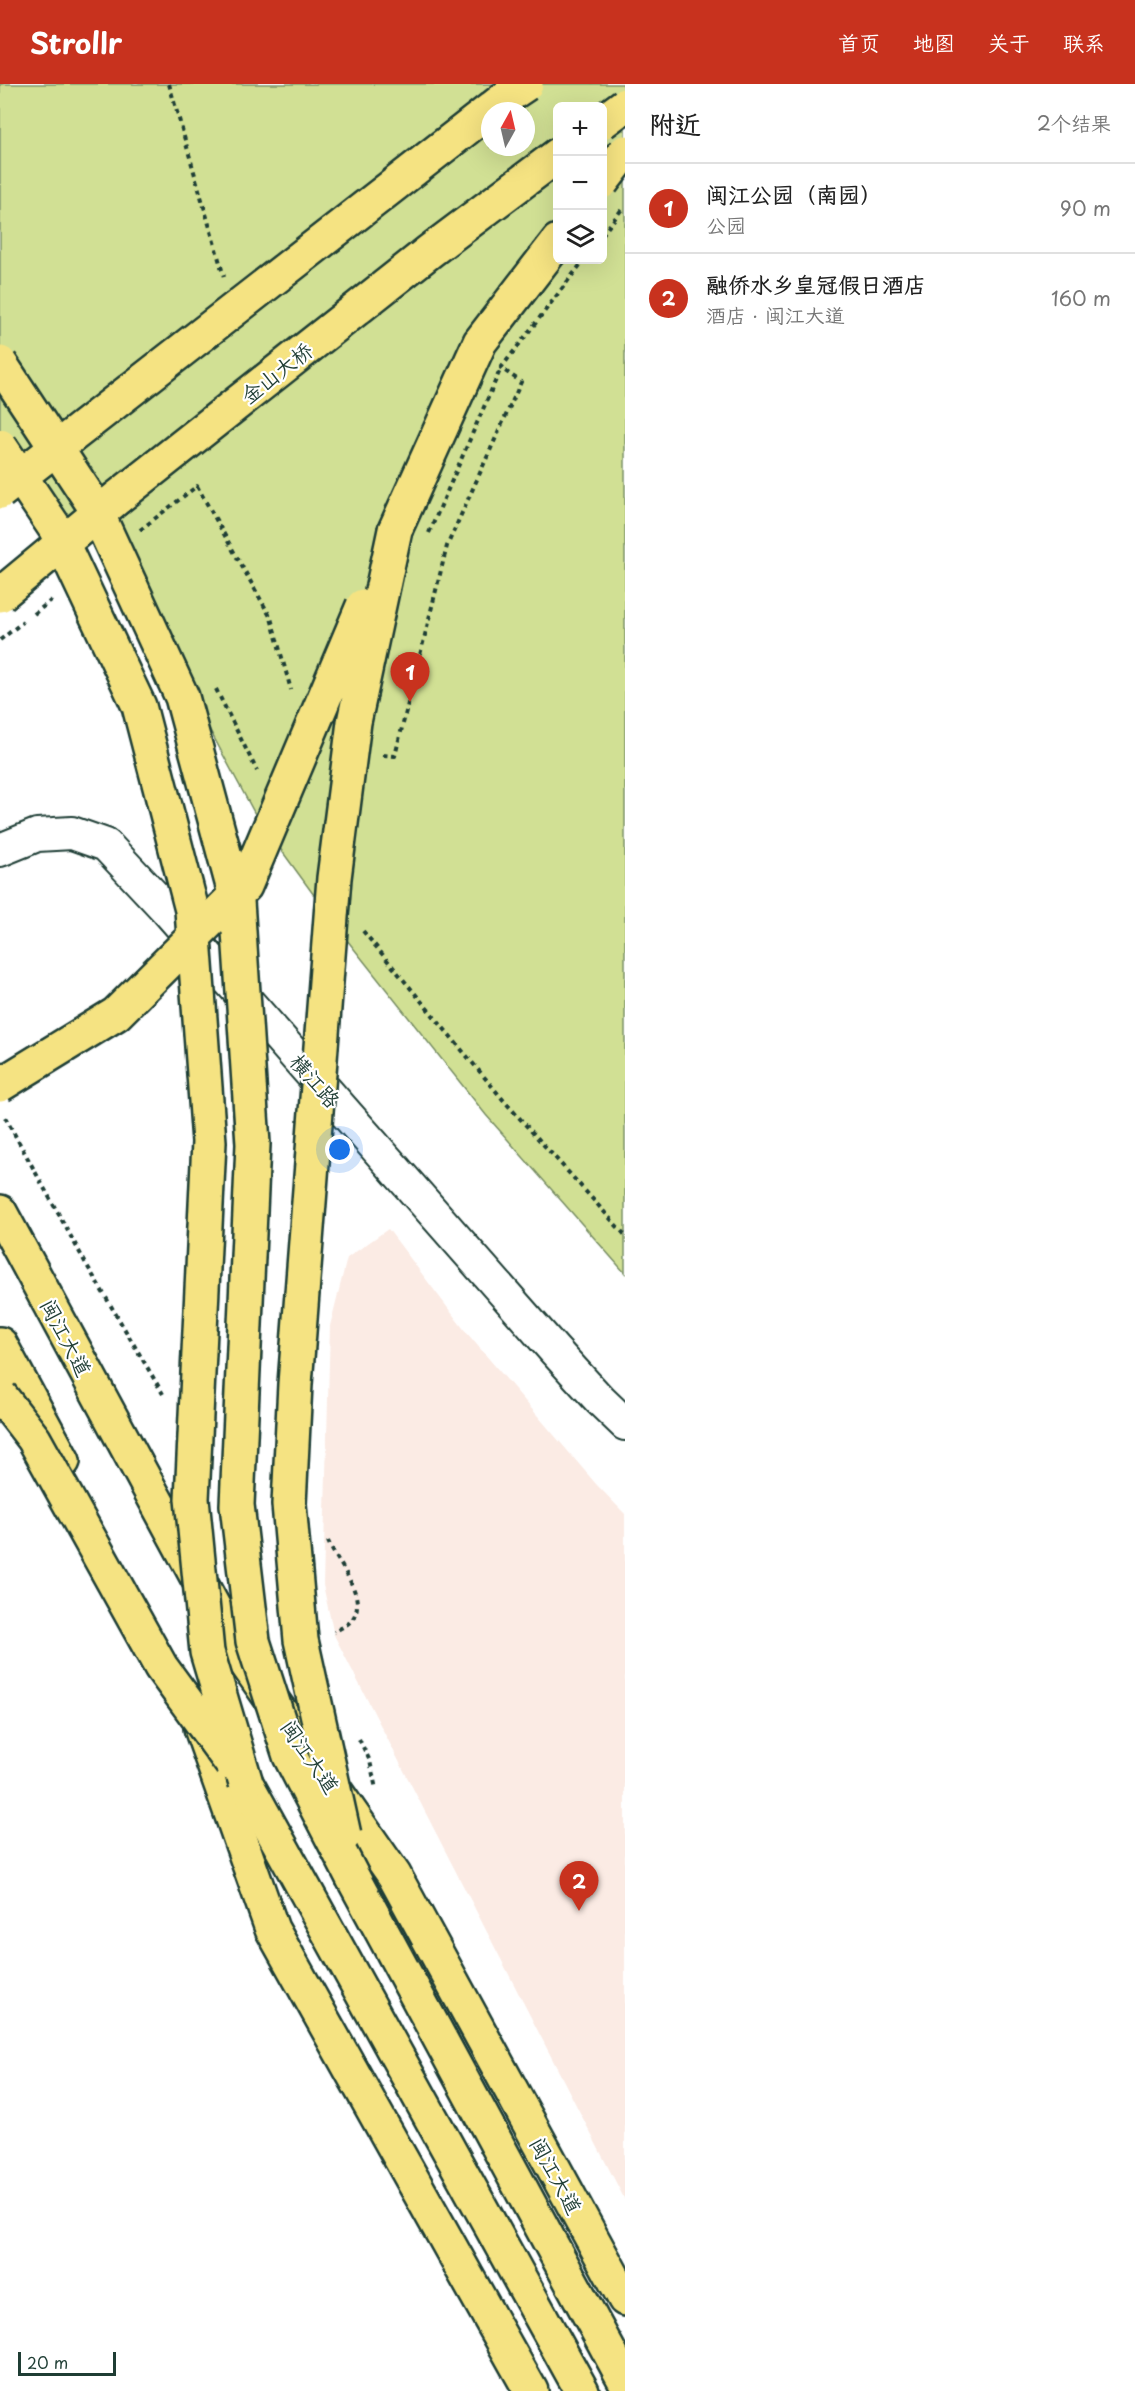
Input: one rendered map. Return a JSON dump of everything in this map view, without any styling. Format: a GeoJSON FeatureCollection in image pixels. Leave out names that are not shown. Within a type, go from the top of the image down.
{"type":"FeatureCollection","features":[{"type":"Feature","properties":{"kind":"main road"},"geometry":{"type":"LineString","coordinates":[[0,492],[526,84]]}},
{"type":"Feature","properties":{"kind":"main road"},"geometry":{"type":"LineString","coordinates":[[607,119],[625,105]]}},
{"type":"Feature","properties":{"kind":"main road"},"geometry":{"type":"LineString","coordinates":[[607,177],[625,152]]}},
{"type":"Feature","properties":{"kind":"main road","name":"金山大桥"},"geometry":{"type":"LineString","coordinates":[[0,595],[117,498],[403,272],[557,156]]}},
{"type":"Feature","properties":{"kind":"main road"},"geometry":{"type":"LineString","coordinates":[[0,1085],[116,1014],[245,886],[395,530],[480,342],[553,247]]}},
{"type":"Feature","properties":{"kind":"main road"},"geometry":{"type":"LineString","coordinates":[[0,363],[93,504],[182,697],[237,901],[254,1144],[237,1505],[253,1641],[290,1756],[353,1878],[625,2382]]}},
{"type":"Feature","properties":{"kind":"main road"},"geometry":{"type":"LineString","coordinates":[[0,446],[55,528],[138,706],[192,910],[209,1142],[192,1499],[207,1652],[246,1783]]}},
{"type":"Feature","properties":{"kind":"main road"},"geometry":{"type":"LineString","coordinates":[[353,1878],[301,1641],[289,1504],[295,1384],[334,878],[354,722],[395,530]]}},
{"type":"Feature","properties":{"kind":"main road","name":"闽江大道"},"geometry":{"type":"LineString","coordinates":[[0,1212],[235,1647],[394,1875],[625,2299]]}},
{"type":"Feature","properties":{"kind":"main road"},"geometry":{"type":"LineString","coordinates":[[0,1344],[183,1677],[272,1929],[531,2391]]}},
{"type":"Feature","properties":{"kind":"main road"},"geometry":{"type":"LineString","coordinates":[[0,1395],[34,1439],[161,1667],[246,1783],[582,2391]]}},
{"type":"Feature","properties":{"kind":"street","name":"横江路"},"geometry":{"type":"LineString","coordinates":[[0,850],[37,835],[72,833],[106,845],[167,910],[555,1351],[625,1424]]}},
{"type":"Feature","properties":{"kind":"path"},"geometry":{"type":"LineString","coordinates":[[169,84],[227,286]]}},
{"type":"Feature","properties":{"kind":"path"},"geometry":{"type":"LineString","coordinates":[[607,230],[625,205]]}},
{"type":"Feature","properties":{"kind":"path"},"geometry":{"type":"LineString","coordinates":[[425,541],[501,368],[581,264]]}},
{"type":"Feature","properties":{"kind":"path"},"geometry":{"type":"LineString","coordinates":[[372,753],[395,756],[447,546],[521,382],[501,368]]}},
{"type":"Feature","properties":{"kind":"path"},"geometry":{"type":"LineString","coordinates":[[135,534],[197,486],[271,618],[293,698]]}},
{"type":"Feature","properties":{"kind":"path"},"geometry":{"type":"LineString","coordinates":[[0,640],[63,591]]}},
{"type":"Feature","properties":{"kind":"path"},"geometry":{"type":"LineString","coordinates":[[378,758],[379,746]]}},
{"type":"Feature","properties":{"kind":"path"},"geometry":{"type":"LineString","coordinates":[[327,1539],[355,1591],[357,1607],[350,1622],[332,1633]]}},
{"type":"Feature","properties":{"kind":"shaded area"},"geometry":{"type":"Polygon","coordinates":[[[388,1229],[466,1332],[596,1484],[625,1514],[625,2200],[334,1635],[323,1585],[330,1326],[347,1258],[388,1229]]]}},
{"type":"Feature","properties":{"kind":"green space"},"geometry":{"type":"Polygon","coordinates":[[[0,84],[623,84],[625,90],[625,1273],[486,1115],[343,935],[255,814],[135,591],[0,439],[0,84]]]}},
{"type":"Feature","properties":{"kind":"place","name":"闽江公园（南园）"},"geometry":{"type":"Point","coordinates":[410,702]}},
{"type":"Feature","properties":{"kind":"place","name":"融侨水乡皇冠假日酒店"},"geometry":{"type":"Point","coordinates":[579,1911]}}]}
